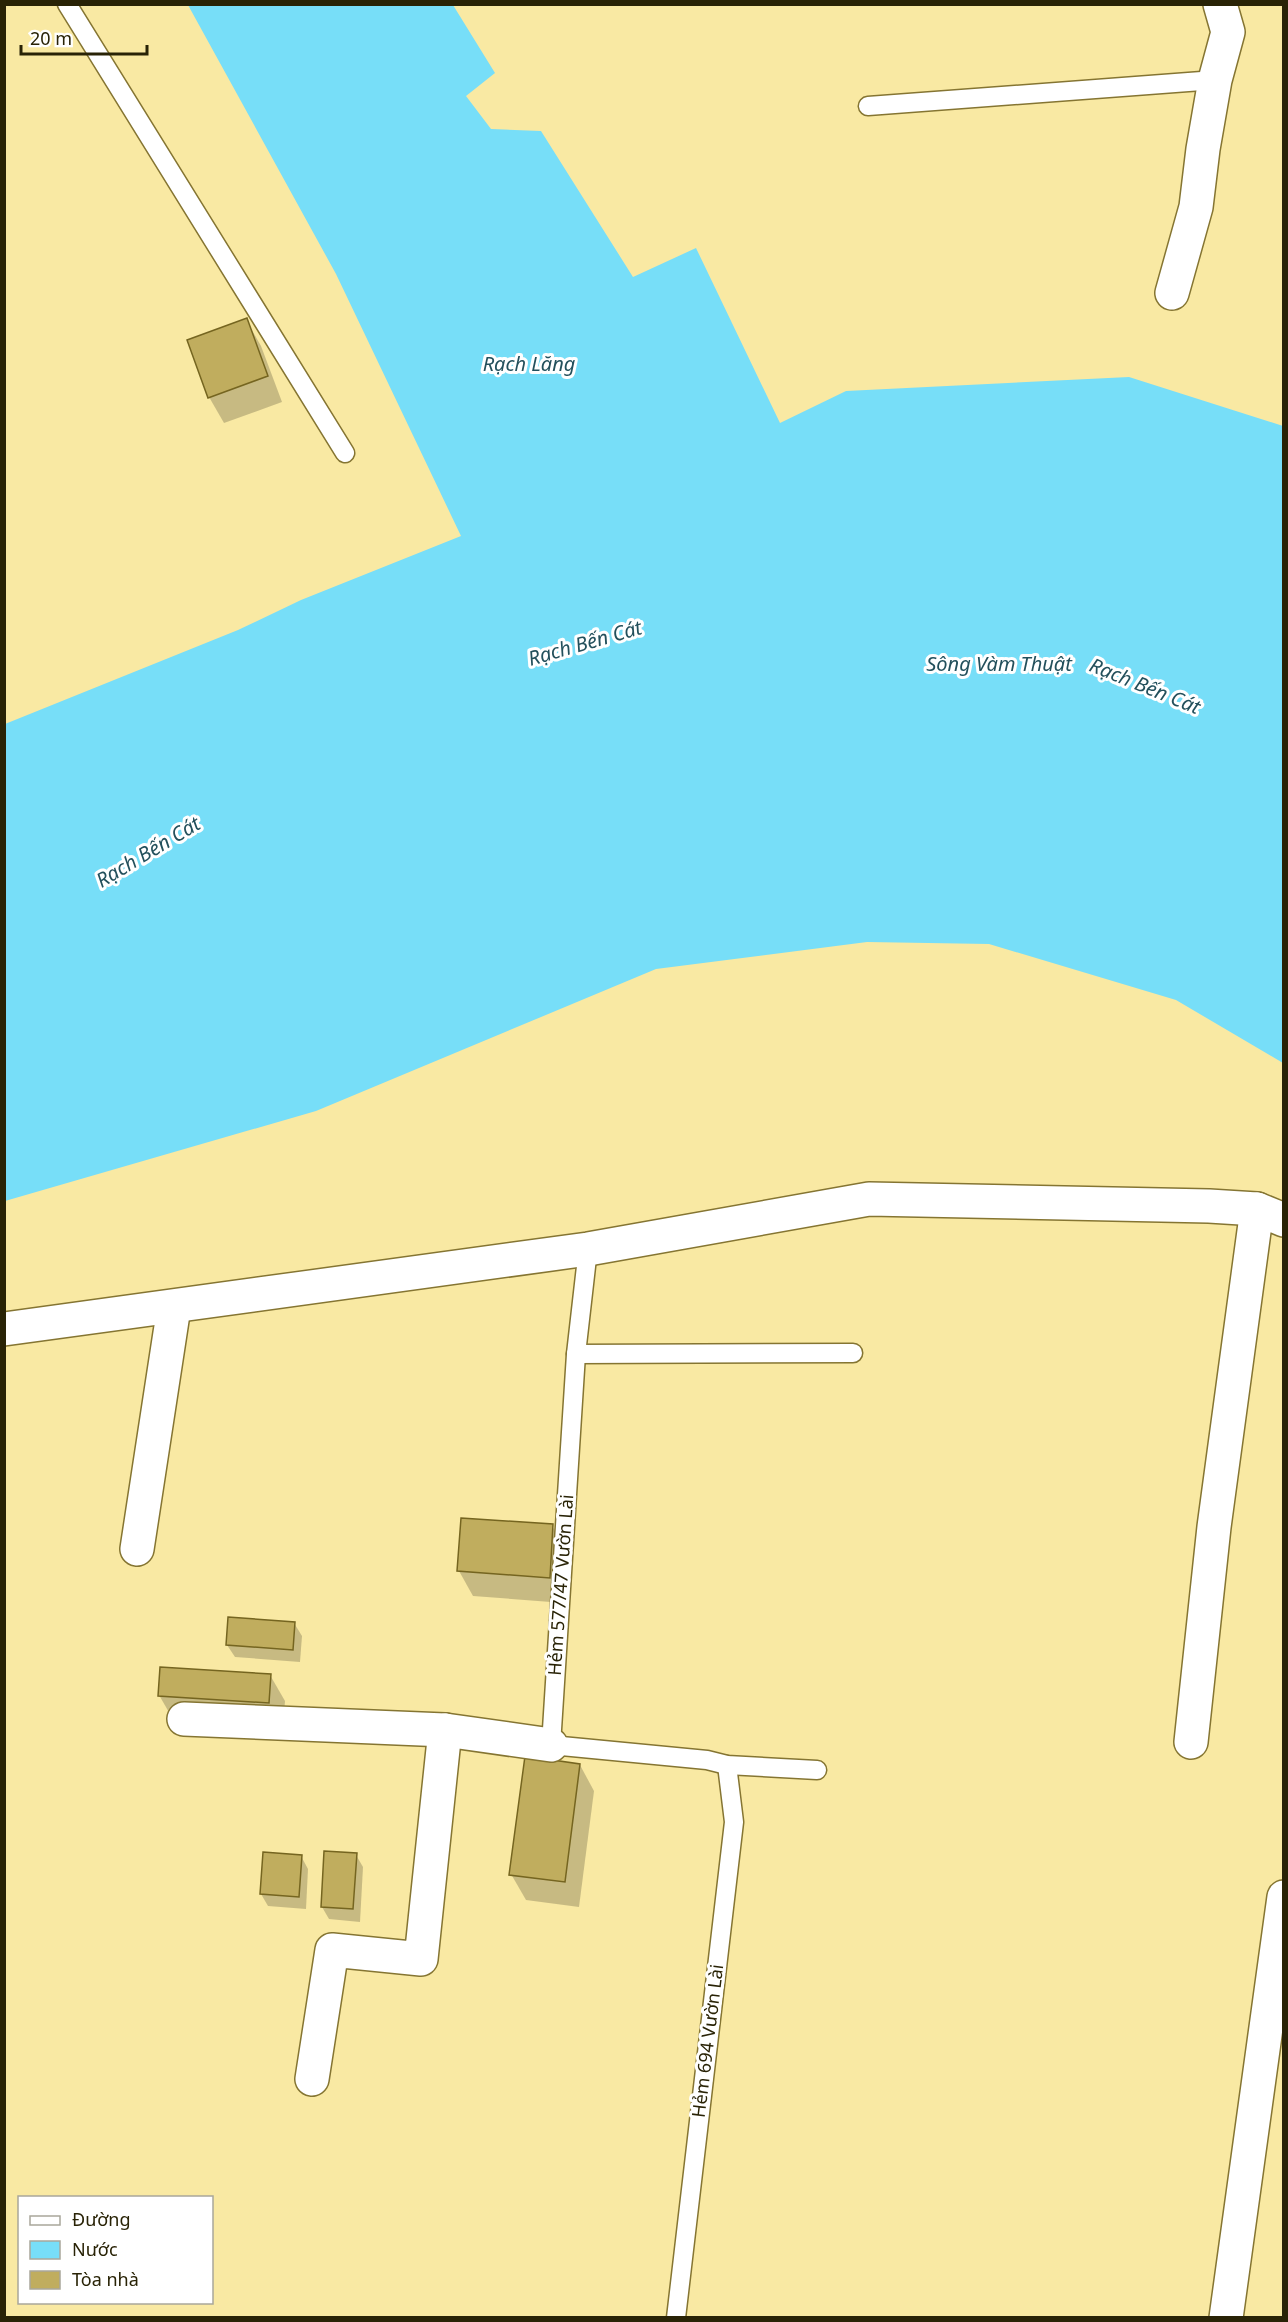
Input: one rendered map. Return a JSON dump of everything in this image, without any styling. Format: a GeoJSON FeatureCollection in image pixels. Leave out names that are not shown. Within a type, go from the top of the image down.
{"type":"FeatureCollection","features":[{"type":"Feature","properties":{"kind":"street"},"geometry":{"type":"LineString","coordinates":[[1172,293],[1196,207],[1215,80],[1228,32],[1220,4]]}},
{"type":"Feature","properties":{"kind":"street"},"geometry":{"type":"LineString","coordinates":[[4,1329],[588,1249],[869,1199],[1209,1206],[1270,1214],[1214,1527],[1191,1742]]}},
{"type":"Feature","properties":{"kind":"street"},"geometry":{"type":"LineString","coordinates":[[137,1550],[174,1307]]}},
{"type":"Feature","properties":{"kind":"street"},"geometry":{"type":"LineString","coordinates":[[184,1719],[445,1730],[551,1745]]}},
{"type":"Feature","properties":{"kind":"street"},"geometry":{"type":"LineString","coordinates":[[312,2079],[332,1950],[421,1959],[445,1730]]}},
{"type":"Feature","properties":{"kind":"street"},"geometry":{"type":"LineString","coordinates":[[1226,2318],[1284,1897]]}},
{"type":"Feature","properties":{"kind":"lane"},"geometry":{"type":"LineString","coordinates":[[68,4],[345,453]]}},
{"type":"Feature","properties":{"kind":"lane"},"geometry":{"type":"LineString","coordinates":[[868,106],[1215,80]]}},
{"type":"Feature","properties":{"kind":"lane","name":"Hẻm 577/47 Vườn Lài"},"geometry":{"type":"LineString","coordinates":[[551,1745],[576,1354],[588,1249]]}},
{"type":"Feature","properties":{"kind":"lane"},"geometry":{"type":"LineString","coordinates":[[576,1354],[853,1353]]}},
{"type":"Feature","properties":{"kind":"lane"},"geometry":{"type":"LineString","coordinates":[[551,1745],[707,1760],[727,1765],[817,1770]]}},
{"type":"Feature","properties":{"kind":"lane","name":"Hẻm 694 Vườn Lài"},"geometry":{"type":"LineString","coordinates":[[676,2318],[734,1822],[727,1765]]}},
{"type":"Feature","properties":{"kind":"water","name":"Sông Vàm Thuật"},"geometry":{"type":"Polygon","coordinates":[[[188,5],[453,5],[495,73],[466,96],[491,129],[541,131],[633,277],[696,248],[780,423],[846,391],[1129,377],[1283,426],[1283,1063],[1176,1000],[989,944],[867,942],[656,969],[316,1111],[5,1201],[5,724],[238,630],[301,600],[461,536],[336,274],[188,5]]]}},
{"type":"Feature","properties":{"kind":"building"},"geometry":{"type":"Polygon","coordinates":[[[247,318],[268,376],[208,398],[187,340],[247,318]]]}},
{"type":"Feature","properties":{"kind":"building"},"geometry":{"type":"Polygon","coordinates":[[[461,1518],[553,1524],[550,1578],[457,1571],[461,1518]]]}},
{"type":"Feature","properties":{"kind":"building"},"geometry":{"type":"Polygon","coordinates":[[[228,1617],[295,1622],[293,1650],[226,1645],[228,1617]]]}},
{"type":"Feature","properties":{"kind":"building"},"geometry":{"type":"Polygon","coordinates":[[[160,1667],[271,1674],[269,1703],[158,1696],[160,1667]]]}},
{"type":"Feature","properties":{"kind":"building"},"geometry":{"type":"Polygon","coordinates":[[[525,1756],[580,1764],[565,1882],[509,1875],[525,1756]]]}},
{"type":"Feature","properties":{"kind":"building"},"geometry":{"type":"Polygon","coordinates":[[[324,1851],[357,1853],[353,1909],[321,1907],[324,1851]]]}},
{"type":"Feature","properties":{"kind":"building"},"geometry":{"type":"Polygon","coordinates":[[[263,1852],[302,1855],[299,1897],[260,1894],[263,1852]]]}},
{"type":"Feature","properties":{"kind":"water label","name":"Rạch Lăng"},"geometry":{"type":"Point","coordinates":[529,364]}},
{"type":"Feature","properties":{"kind":"water label","name":"Rạch Bến Cát"},"geometry":{"type":"Point","coordinates":[585,643]}},
{"type":"Feature","properties":{"kind":"water label","name":"Rạch Bến Cát"},"geometry":{"type":"Point","coordinates":[1145,686]}},
{"type":"Feature","properties":{"kind":"water label","name":"Rạch Bến Cát"},"geometry":{"type":"Point","coordinates":[148,852]}}]}
